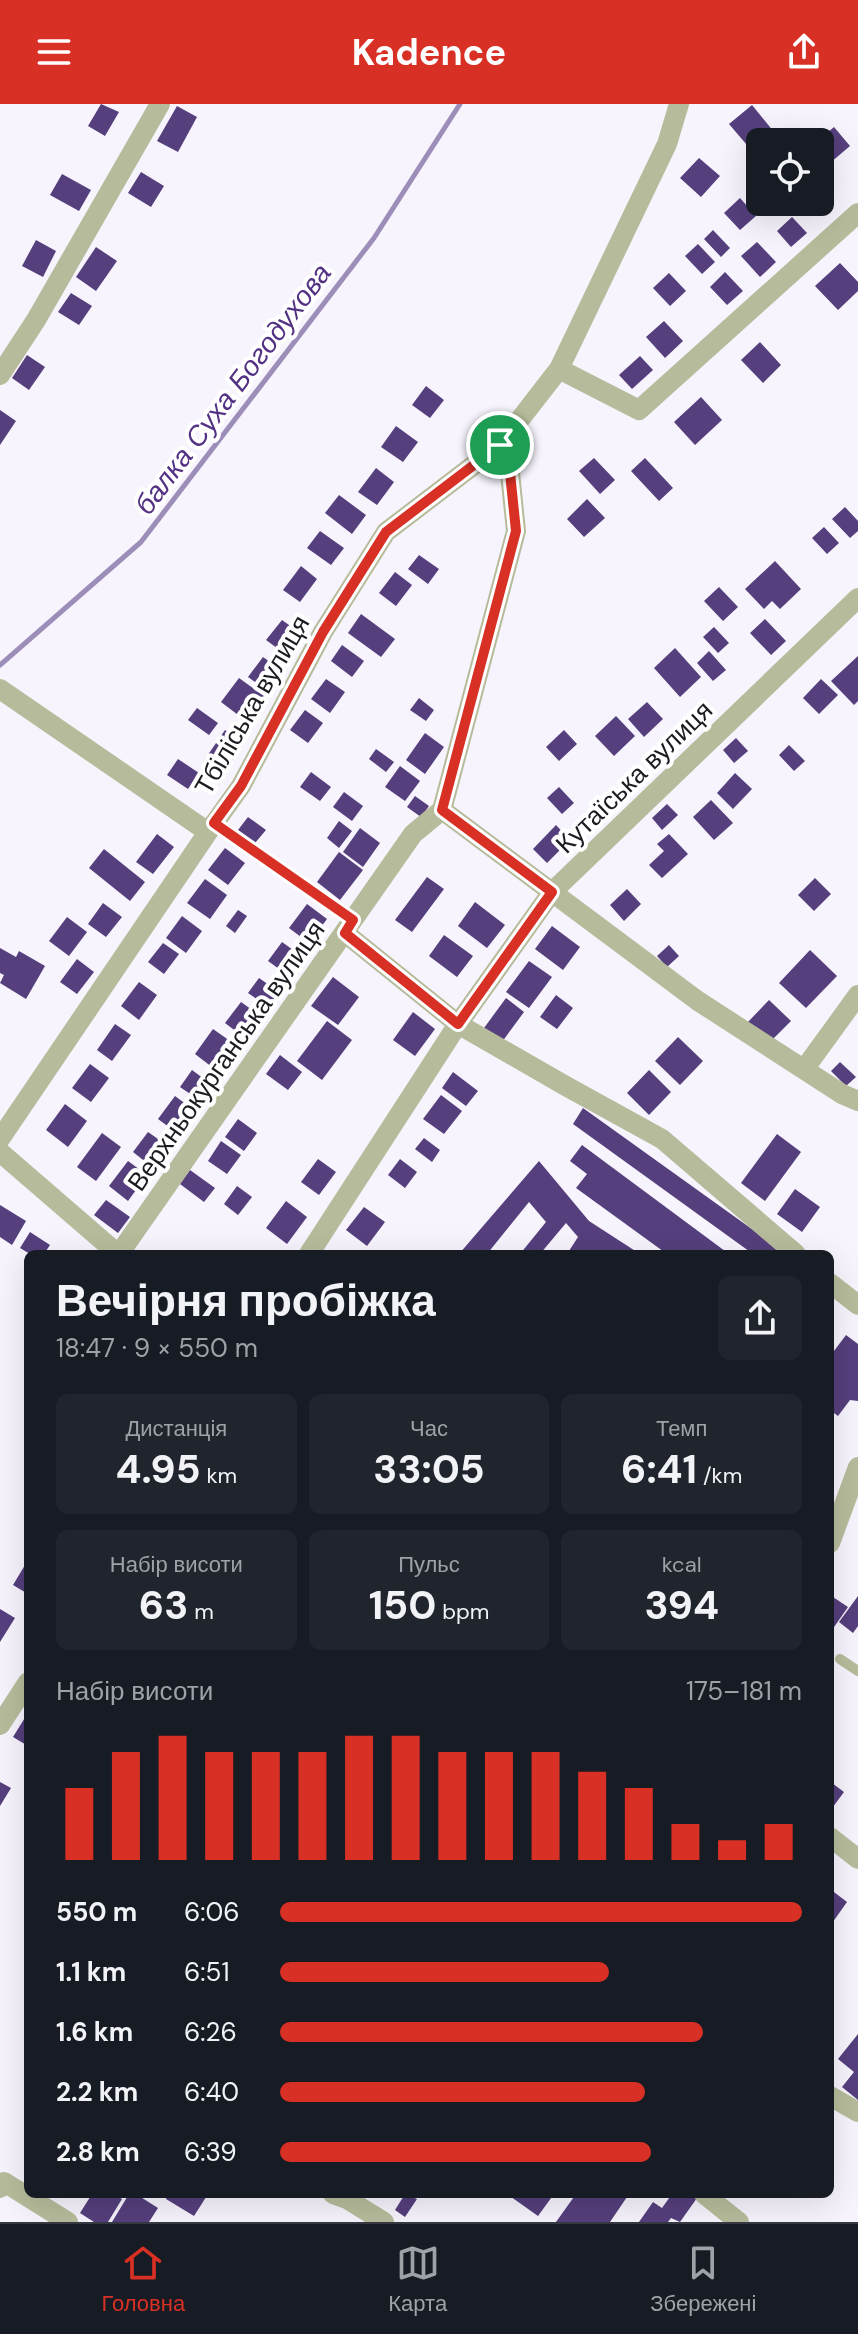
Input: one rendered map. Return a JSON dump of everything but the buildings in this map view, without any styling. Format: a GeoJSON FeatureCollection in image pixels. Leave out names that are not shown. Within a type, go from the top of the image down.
{"type":"FeatureCollection","features":[{"type":"Feature","properties":{"kind":"street"},"geometry":{"type":"LineString","coordinates":[[0,375],[36,320],[160,104]]}},
{"type":"Feature","properties":{"kind":"street","name":"Тбіліська вулиця"},"geometry":{"type":"LineString","coordinates":[[0,1139],[241,786],[323,632],[386,532],[500,445],[559,369],[667,144],[679,104]]}},
{"type":"Feature","properties":{"kind":"street"},"geometry":{"type":"LineString","coordinates":[[559,369],[639,410],[858,213]]}},
{"type":"Feature","properties":{"kind":"street"},"geometry":{"type":"LineString","coordinates":[[500,445],[510,473],[516,531],[442,810],[698,1001],[842,1094],[858,1101]]}},
{"type":"Feature","properties":{"kind":"street","name":"Кутаїська вулиця"},"geometry":{"type":"LineString","coordinates":[[312,1250],[458,1024],[552,892],[858,598]]}},
{"type":"Feature","properties":{"kind":"street"},"geometry":{"type":"LineString","coordinates":[[0,689],[211,828]]}},
{"type":"Feature","properties":{"kind":"street","name":"Верхньокурганська вулиця"},"geometry":{"type":"LineString","coordinates":[[121,1250],[413,834],[442,810]]}},
{"type":"Feature","properties":{"kind":"street"},"geometry":{"type":"LineString","coordinates":[[349,926],[458,1024],[662,1139],[791,1250]]}},
{"type":"Feature","properties":{"kind":"street"},"geometry":{"type":"LineString","coordinates":[[805,1068],[858,995]]}},
{"type":"Feature","properties":{"kind":"street"},"geometry":{"type":"LineString","coordinates":[[0,1152],[113,1250]]}},
{"type":"Feature","properties":{"kind":"street"},"geometry":{"type":"LineString","coordinates":[[834,1286],[858,1305]]}},
{"type":"Feature","properties":{"kind":"street"},"geometry":{"type":"LineString","coordinates":[[834,1532],[858,1467]]}},
{"type":"Feature","properties":{"kind":"street"},"geometry":{"type":"LineString","coordinates":[[0,1725],[24,1688]]}},
{"type":"Feature","properties":{"kind":"street"},"geometry":{"type":"LineString","coordinates":[[834,1840],[858,1859]]}},
{"type":"Feature","properties":{"kind":"street"},"geometry":{"type":"LineString","coordinates":[[834,2098],[858,2112]]}},
{"type":"Feature","properties":{"kind":"street"},"geometry":{"type":"LineString","coordinates":[[0,2188],[4,2182],[24,2194]]}},
{"type":"Feature","properties":{"kind":"street"},"geometry":{"type":"LineString","coordinates":[[30,2198],[68,2222]]}},
{"type":"Feature","properties":{"kind":"street"},"geometry":{"type":"LineString","coordinates":[[344,2198],[384,2222]]}},
{"type":"Feature","properties":{"kind":"street"},"geometry":{"type":"LineString","coordinates":[[709,2198],[739,2222]]}},
{"type":"Feature","properties":{"kind":"lane"},"geometry":{"type":"LineString","coordinates":[[840,1659],[858,1671]]}},
{"type":"Feature","properties":{"kind":"path"},"geometry":{"type":"LineString","coordinates":[[211,828],[349,926]]}},
{"type":"Feature","properties":{"kind":"waterway","name":"балка Суха Богодухова"},"geometry":{"type":"LineString","coordinates":[[0,665],[141,542],[374,238],[460,104]]}},
{"type":"Feature","properties":{"kind":"route"},"geometry":{"type":"LineString","coordinates":[[500,445],[510,473],[516,531],[442,810],[552,892],[458,1024],[345,933],[353,920],[214,823],[241,786],[323,632],[386,532],[500,445]]}}]}
